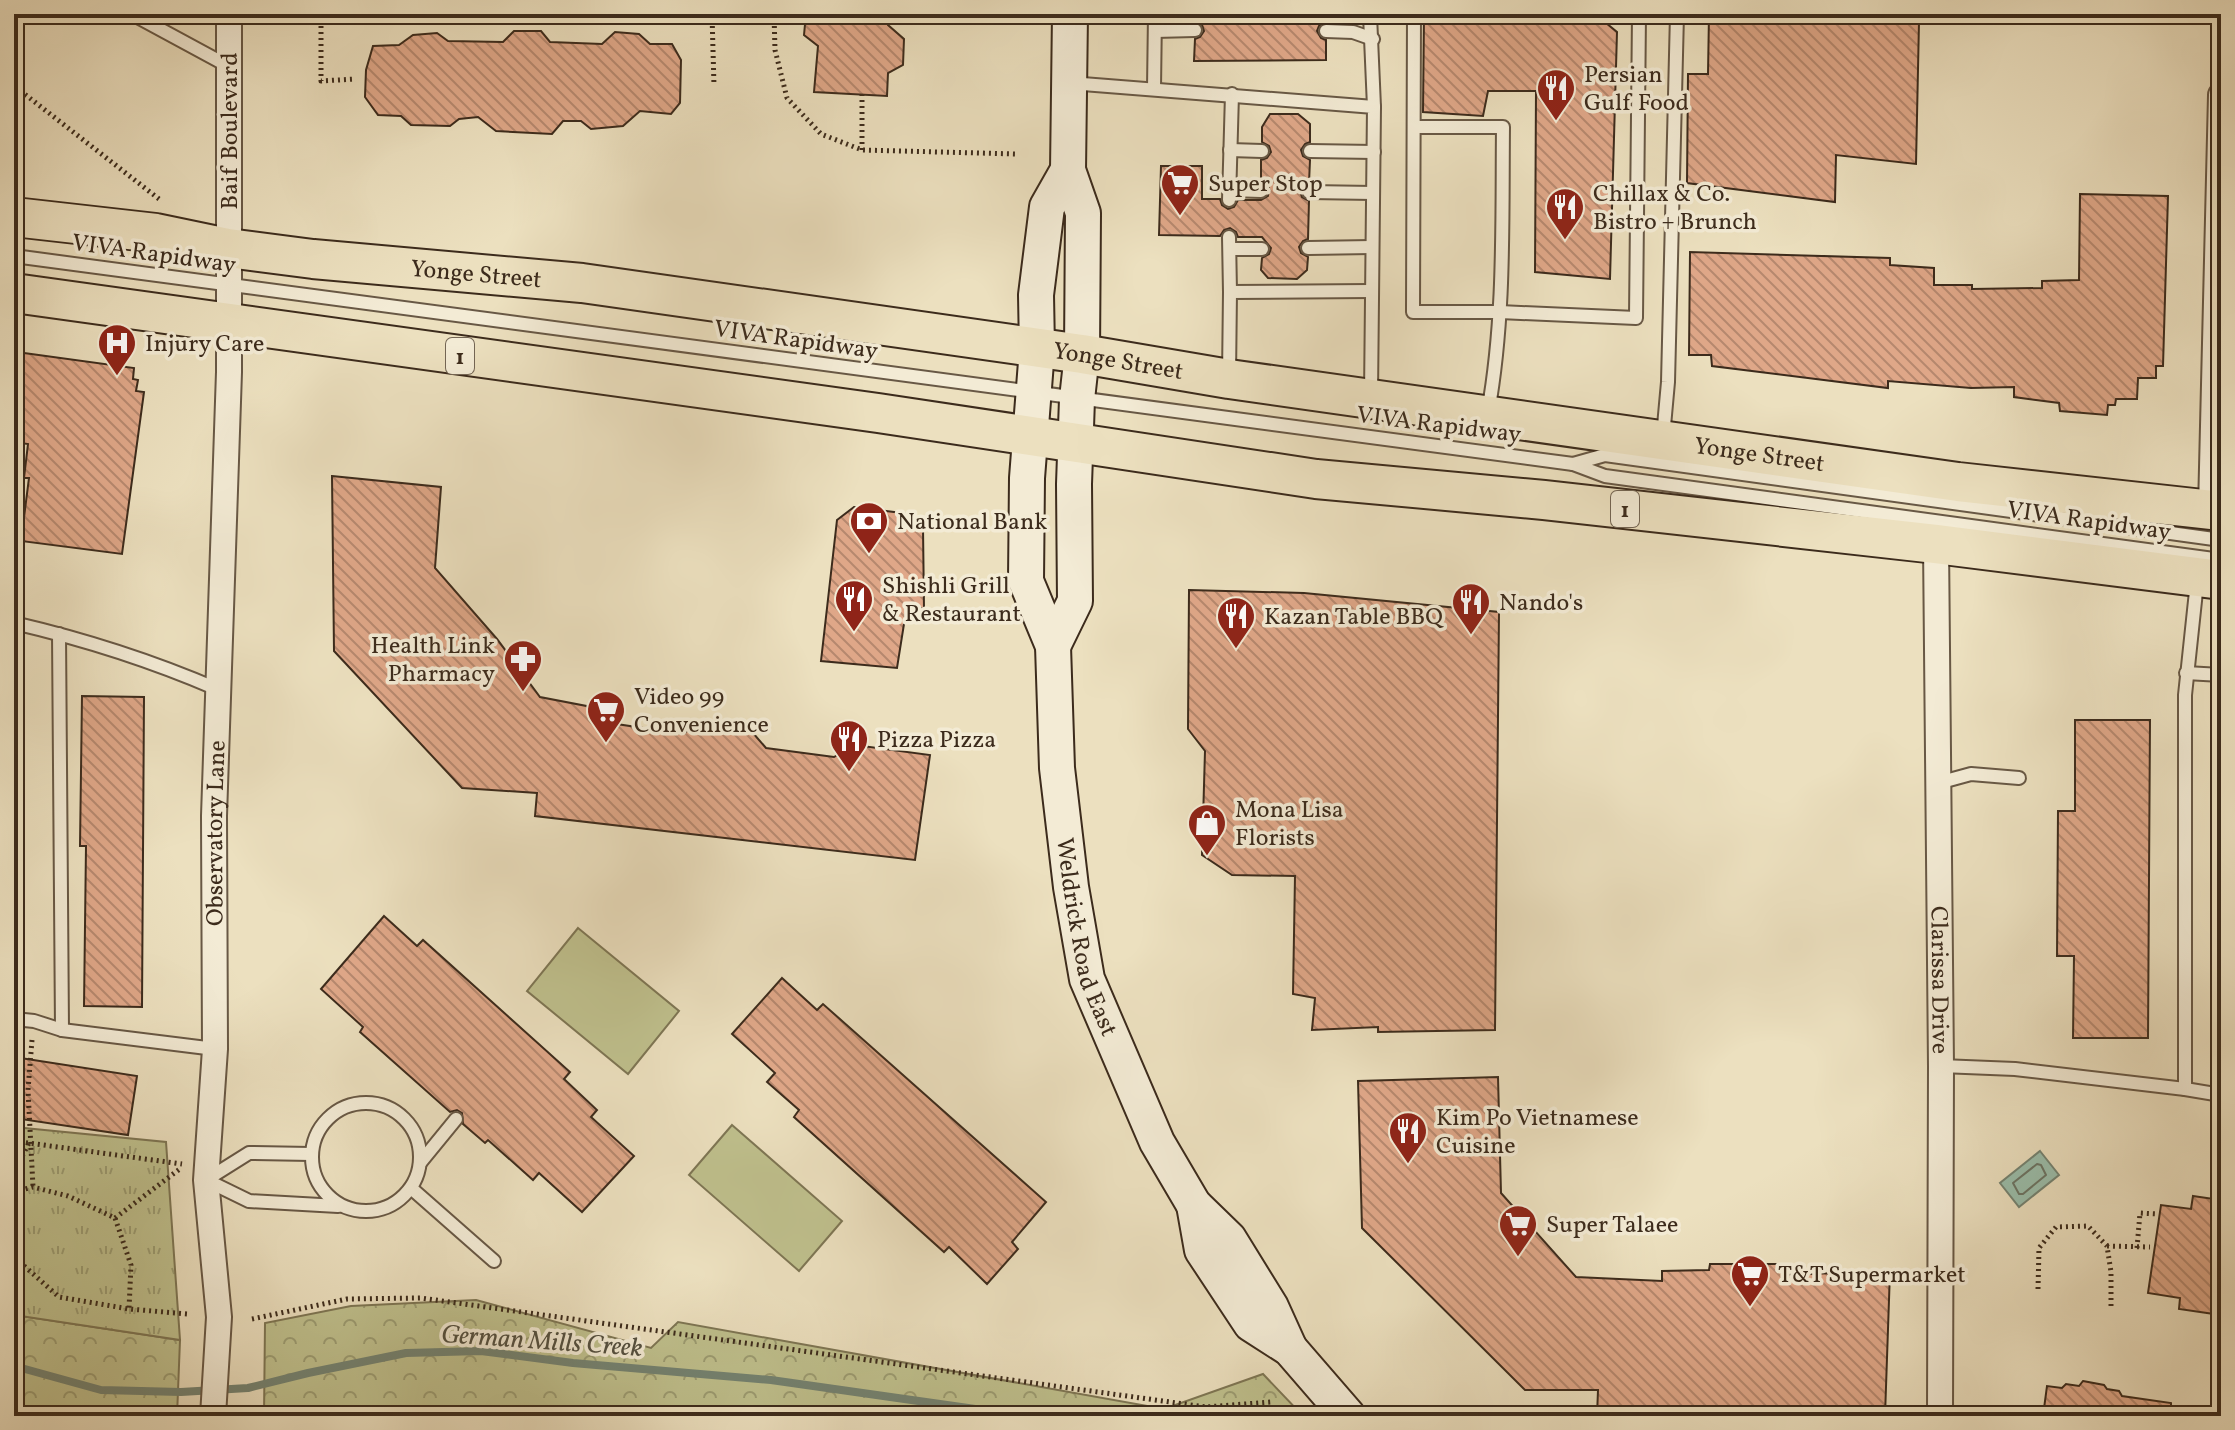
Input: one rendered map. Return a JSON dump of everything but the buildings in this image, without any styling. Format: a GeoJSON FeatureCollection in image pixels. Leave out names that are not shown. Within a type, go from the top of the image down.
{"type":"FeatureCollection","features":[{"type":"Feature","properties":{"kind":"main road","name":"Yonge Street"},"geometry":{"type":"LineString","coordinates":[[14,217],[156,233],[228,267],[582,283],[2218,520]]}},
{"type":"Feature","properties":{"kind":"main road","name":"1"},"geometry":{"type":"LineString","coordinates":[[14,293],[1029,434],[1316,479],[1544,500],[2213,572]]}},
{"type":"Feature","properties":{"kind":"street","name":"Baif Boulevard"},"geometry":{"type":"LineString","coordinates":[[228,267],[229,14]]}},
{"type":"Feature","properties":{"kind":"street"},"geometry":{"type":"LineString","coordinates":[[1068,170],[1070,14]]}},
{"type":"Feature","properties":{"kind":"street"},"geometry":{"type":"LineString","coordinates":[[2218,520],[2221,95]]}},
{"type":"Feature","properties":{"kind":"street","name":"Weldrick Road East"},"geometry":{"type":"LineString","coordinates":[[1068,170],[1047,207],[1036,295],[1037,349],[1029,434],[1026,581],[1053,646],[1057,768],[1071,887],[1087,979],[1157,1142],[1194,1205],[1229,1239],[1271,1307],[1290,1349],[1348,1416]]}},
{"type":"Feature","properties":{"kind":"street","name":"Weldrick Road East"},"geometry":{"type":"LineString","coordinates":[[1053,646],[1075,601],[1075,442],[1082,354],[1083,213],[1068,170]]}},
{"type":"Feature","properties":{"kind":"street","name":"Observatory Lane"},"geometry":{"type":"LineString","coordinates":[[213,1416],[219,1317],[206,1180],[215,1049],[214,816],[228,387],[228,267]]}},
{"type":"Feature","properties":{"kind":"street","name":"Clarissa Drive"},"geometry":{"type":"LineString","coordinates":[[1936,544],[1941,1066],[1940,1416]]}},
{"type":"Feature","properties":{"kind":"lane"},"geometry":{"type":"LineString","coordinates":[[132,14],[230,67]]}},
{"type":"Feature","properties":{"kind":"lane"},"geometry":{"type":"LineString","coordinates":[[1154,88],[1155,14]]}},
{"type":"Feature","properties":{"kind":"lane"},"geometry":{"type":"LineString","coordinates":[[1368,14],[1373,39],[1374,107],[1371,399]]}},
{"type":"Feature","properties":{"kind":"lane"},"geometry":{"type":"LineString","coordinates":[[1414,14],[1413,312],[1636,318],[1639,14]]}},
{"type":"Feature","properties":{"kind":"lane"},"geometry":{"type":"LineString","coordinates":[[1662,440],[1668,382],[1677,14]]}},
{"type":"Feature","properties":{"kind":"lane"},"geometry":{"type":"LineString","coordinates":[[1155,31],[1195,30]]}},
{"type":"Feature","properties":{"kind":"lane"},"geometry":{"type":"LineString","coordinates":[[1326,31],[1353,32],[1373,39]]}},
{"type":"Feature","properties":{"kind":"lane"},"geometry":{"type":"LineString","coordinates":[[1070,83],[1374,107]]}},
{"type":"Feature","properties":{"kind":"lane"},"geometry":{"type":"LineString","coordinates":[[1232,94],[1229,195],[1261,191]]}},
{"type":"Feature","properties":{"kind":"lane"},"geometry":{"type":"LineString","coordinates":[[1414,127],[1503,127],[1500,312],[1488,415]]}},
{"type":"Feature","properties":{"kind":"lane"},"geometry":{"type":"LineString","coordinates":[[1230,150],[1262,151]]}},
{"type":"Feature","properties":{"kind":"lane"},"geometry":{"type":"LineString","coordinates":[[1310,151],[1374,152]]}},
{"type":"Feature","properties":{"kind":"lane"},"geometry":{"type":"LineString","coordinates":[[1309,192],[1373,193]]}},
{"type":"Feature","properties":{"kind":"lane"},"geometry":{"type":"LineString","coordinates":[[1229,379],[1229,243],[1262,249]]}},
{"type":"Feature","properties":{"kind":"lane"},"geometry":{"type":"LineString","coordinates":[[1308,248],[1372,247]]}},
{"type":"Feature","properties":{"kind":"lane","name":"VIVA Rapidway"},"geometry":{"type":"LineString","coordinates":[[14,256],[228,267],[1033,393],[1573,464],[1605,476],[2213,572]]}},
{"type":"Feature","properties":{"kind":"lane"},"geometry":{"type":"LineString","coordinates":[[1230,292],[1371,291]]}},
{"type":"Feature","properties":{"kind":"lane","name":"VIVA Rapidway"},"geometry":{"type":"LineString","coordinates":[[1573,464],[1605,455],[2218,520]]}},
{"type":"Feature","properties":{"kind":"lane"},"geometry":{"type":"LineString","coordinates":[[2185,1089],[2186,673],[2213,572]]}},
{"type":"Feature","properties":{"kind":"lane"},"geometry":{"type":"LineString","coordinates":[[14,623],[59,634],[185,675],[217,689]]}},
{"type":"Feature","properties":{"kind":"lane"},"geometry":{"type":"LineString","coordinates":[[59,634],[62,1030]]}},
{"type":"Feature","properties":{"kind":"lane"},"geometry":{"type":"LineString","coordinates":[[2186,673],[2221,675]]}},
{"type":"Feature","properties":{"kind":"lane"},"geometry":{"type":"LineString","coordinates":[[1938,783],[1971,774],[2019,778]]}},
{"type":"Feature","properties":{"kind":"lane"},"geometry":{"type":"LineString","coordinates":[[14,1019],[34,1021],[62,1030],[215,1049]]}},
{"type":"Feature","properties":{"kind":"lane"},"geometry":{"type":"LineString","coordinates":[[1941,1066],[2015,1069],[2221,1095]]}},
{"type":"Feature","properties":{"kind":"lane"},"geometry":{"type":"LineString","coordinates":[[206,1180],[249,1201],[341,1206],[365,1212],[382,1210],[399,1201],[411,1188],[421,1153],[416,1135],[406,1120],[392,1109],[374,1103],[356,1103],[332,1115],[315,1136],[311,1154],[312,1171],[320,1187],[341,1206]]}},
{"type":"Feature","properties":{"kind":"lane"},"geometry":{"type":"LineString","coordinates":[[420,1163],[456,1119]]}},
{"type":"Feature","properties":{"kind":"lane"},"geometry":{"type":"LineString","coordinates":[[206,1180],[249,1153],[311,1154]]}},
{"type":"Feature","properties":{"kind":"lane"},"geometry":{"type":"LineString","coordinates":[[411,1188],[494,1261]]}},
{"type":"Feature","properties":{"kind":"path"},"geometry":{"type":"LineString","coordinates":[[321,14],[321,81],[355,79]]}},
{"type":"Feature","properties":{"kind":"path"},"geometry":{"type":"LineString","coordinates":[[712,14],[714,86]]}},
{"type":"Feature","properties":{"kind":"path"},"geometry":{"type":"LineString","coordinates":[[774,14],[775,50],[787,98],[821,134],[862,150],[1017,154]]}},
{"type":"Feature","properties":{"kind":"path"},"geometry":{"type":"LineString","coordinates":[[14,75],[22,92],[159,200]]}},
{"type":"Feature","properties":{"kind":"path"},"geometry":{"type":"LineString","coordinates":[[14,91],[22,92]]}},
{"type":"Feature","properties":{"kind":"path"},"geometry":{"type":"LineString","coordinates":[[862,94],[862,150]]}},
{"type":"Feature","properties":{"kind":"path"},"geometry":{"type":"LineString","coordinates":[[33,1187],[28,1090],[34,1021]]}},
{"type":"Feature","properties":{"kind":"path"},"geometry":{"type":"LineString","coordinates":[[14,1141],[187,1164],[115,1218]]}},
{"type":"Feature","properties":{"kind":"path"},"geometry":{"type":"LineString","coordinates":[[14,1172],[30,1142]]}},
{"type":"Feature","properties":{"kind":"path"},"geometry":{"type":"LineString","coordinates":[[14,1192],[33,1187],[68,1196],[115,1218],[131,1265],[129,1309]]}},
{"type":"Feature","properties":{"kind":"path"},"geometry":{"type":"LineString","coordinates":[[2137,1248],[2140,1213],[2158,1214]]}},
{"type":"Feature","properties":{"kind":"path"},"geometry":{"type":"LineString","coordinates":[[2038,1289],[2039,1248],[2056,1227],[2088,1226],[2107,1246],[2111,1306]]}},
{"type":"Feature","properties":{"kind":"path"},"geometry":{"type":"LineString","coordinates":[[2107,1246],[2150,1247]]}},
{"type":"Feature","properties":{"kind":"path"},"geometry":{"type":"LineString","coordinates":[[14,1251],[22,1264],[59,1297],[129,1309],[188,1314]]}},
{"type":"Feature","properties":{"kind":"path"},"geometry":{"type":"LineString","coordinates":[[252,1319],[347,1299],[421,1298],[1206,1407],[1271,1402]]}},
{"type":"Feature","properties":{"kind":"green space"},"geometry":{"type":"Polygon","coordinates":[[[578,928],[679,1011],[628,1074],[527,991],[578,928]]]}},
{"type":"Feature","properties":{"kind":"green space"},"geometry":{"type":"Polygon","coordinates":[[[732,1125],[842,1221],[799,1271],[689,1175],[732,1125]]]}},
{"type":"Feature","properties":{"kind":"green space"},"geometry":{"type":"Polygon","coordinates":[[[14,1127],[166,1142],[180,1340],[14,1315],[14,1127]]]}},
{"type":"Feature","properties":{"kind":"green space"},"geometry":{"type":"Polygon","coordinates":[[[476,1300],[651,1348],[678,1322],[1164,1409],[1263,1374],[1303,1416],[439,1416],[404,1412],[394,1416],[264,1416],[265,1323],[351,1306],[476,1300]]]}},
{"type":"Feature","properties":{"kind":"green space"},"geometry":{"type":"Polygon","coordinates":[[[14,1315],[180,1340],[177,1416],[14,1416],[14,1315]]]}},
{"type":"Feature","properties":{"kind":"water"},"geometry":{"type":"Polygon","coordinates":[[[2040,1151],[2059,1175],[2019,1207],[2000,1183],[2040,1151]]]}},
{"type":"Feature","properties":{"kind":"waterway","name":"German Mills Creek"},"geometry":{"type":"LineString","coordinates":[[14,1366],[101,1390],[181,1392],[248,1388],[406,1353],[481,1351],[573,1363],[771,1380],[1024,1416]]}},
{"type":"Feature","properties":{"kind":"place","name":"Persian Gulf Food"},"geometry":{"type":"Point","coordinates":[1556,122]}},
{"type":"Feature","properties":{"kind":"place","name":"Super Stop"},"geometry":{"type":"Point","coordinates":[1180,217]}},
{"type":"Feature","properties":{"kind":"place","name":"Chillax & Co. Bistro + Brunch"},"geometry":{"type":"Point","coordinates":[1565,241]}},
{"type":"Feature","properties":{"kind":"place","name":"Injury Care"},"geometry":{"type":"Point","coordinates":[117,377]}},
{"type":"Feature","properties":{"kind":"place","name":"National Bank"},"geometry":{"type":"Point","coordinates":[869,555]}},
{"type":"Feature","properties":{"kind":"place","name":"Shishli Grill & Restaurant"},"geometry":{"type":"Point","coordinates":[854,633]}},
{"type":"Feature","properties":{"kind":"place","name":"Nando's"},"geometry":{"type":"Point","coordinates":[1471,636]}},
{"type":"Feature","properties":{"kind":"place","name":"Kazan Table BBQ"},"geometry":{"type":"Point","coordinates":[1236,650]}},
{"type":"Feature","properties":{"kind":"place","name":"Health Link Pharmacy"},"geometry":{"type":"Point","coordinates":[523,693]}},
{"type":"Feature","properties":{"kind":"place","name":"Video 99 Convenience"},"geometry":{"type":"Point","coordinates":[606,744]}},
{"type":"Feature","properties":{"kind":"place","name":"Pizza Pizza"},"geometry":{"type":"Point","coordinates":[849,773]}},
{"type":"Feature","properties":{"kind":"place","name":"Mona Lisa Florists"},"geometry":{"type":"Point","coordinates":[1207,857]}},
{"type":"Feature","properties":{"kind":"place","name":"Kim Po Vietnamese Cuisine"},"geometry":{"type":"Point","coordinates":[1408,1165]}},
{"type":"Feature","properties":{"kind":"place","name":"Super Talaee"},"geometry":{"type":"Point","coordinates":[1518,1258]}},
{"type":"Feature","properties":{"kind":"place","name":"T&T Supermarket"},"geometry":{"type":"Point","coordinates":[1750,1308]}}]}
